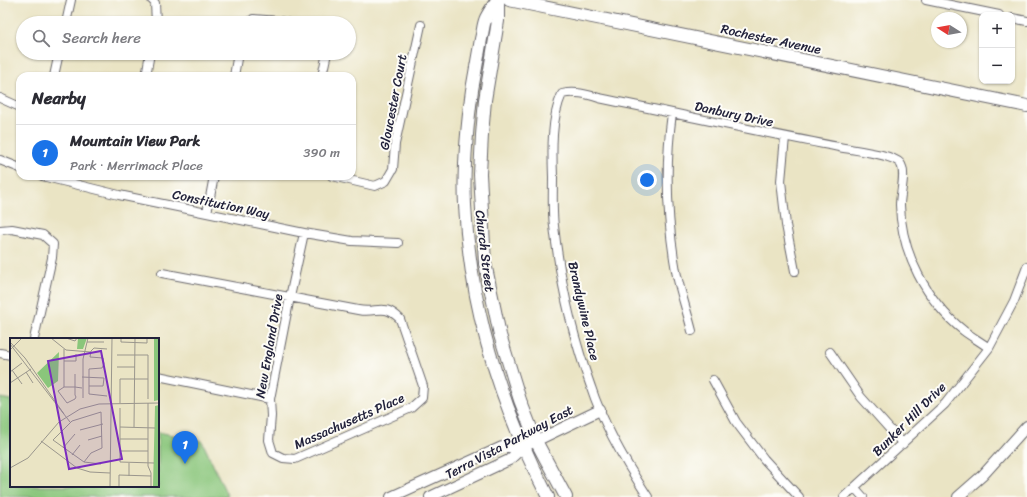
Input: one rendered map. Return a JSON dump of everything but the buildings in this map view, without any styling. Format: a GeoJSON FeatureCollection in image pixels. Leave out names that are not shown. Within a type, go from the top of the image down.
{"type":"FeatureCollection","features":[{"type":"Feature","properties":{"kind":"main road","name":"Church Street"},"geometry":{"type":"LineString","coordinates":[[497,0],[498,22],[491,56],[485,100],[480,174],[483,243],[486,270],[500,335],[520,400],[536,441],[566,497]]}},
{"type":"Feature","properties":{"kind":"main road","name":"Church Street"},"geometry":{"type":"LineString","coordinates":[[497,0],[485,19],[470,104],[467,139],[465,205],[477,300],[494,368],[523,448],[548,497]]}},
{"type":"Feature","properties":{"kind":"main road","name":"Rochester Avenue"},"geometry":{"type":"LineString","coordinates":[[509,0],[1027,106]]}},
{"type":"Feature","properties":{"kind":"street"},"geometry":{"type":"LineString","coordinates":[[68,16],[71,0]]}},
{"type":"Feature","properties":{"kind":"street"},"geometry":{"type":"LineString","coordinates":[[926,0],[950,2],[988,12]]}},
{"type":"Feature","properties":{"kind":"street"},"geometry":{"type":"LineString","coordinates":[[153,2],[155,16]]}},
{"type":"Feature","properties":{"kind":"street"},"geometry":{"type":"LineString","coordinates":[[1015,19],[1027,21]]}},
{"type":"Feature","properties":{"kind":"street","name":"Gloucester Court"},"geometry":{"type":"LineString","coordinates":[[349,180],[375,186],[386,181],[393,169],[395,144],[420,25]]}},
{"type":"Feature","properties":{"kind":"street"},"geometry":{"type":"LineString","coordinates":[[55,72],[57,60]]}},
{"type":"Feature","properties":{"kind":"street"},"geometry":{"type":"LineString","coordinates":[[147,72],[149,60]]}},
{"type":"Feature","properties":{"kind":"street"},"geometry":{"type":"LineString","coordinates":[[235,72],[237,60]]}},
{"type":"Feature","properties":{"kind":"street"},"geometry":{"type":"LineString","coordinates":[[323,72],[325,60]]}},
{"type":"Feature","properties":{"kind":"street","name":"Danbury Drive"},"geometry":{"type":"LineString","coordinates":[[562,94],[580,92],[599,98],[785,137],[866,153],[886,155],[894,158],[903,170],[900,198],[900,217],[917,273],[938,305],[963,330],[989,348]]}},
{"type":"Feature","properties":{"kind":"street","name":"Brandywine Place"},"geometry":{"type":"LineString","coordinates":[[562,94],[556,106],[552,161],[554,224],[562,286],[579,351],[591,388],[610,432],[648,497]]}},
{"type":"Feature","properties":{"kind":"street"},"geometry":{"type":"LineString","coordinates":[[0,98],[16,105]]}},
{"type":"Feature","properties":{"kind":"street"},"geometry":{"type":"LineString","coordinates":[[672,113],[668,140],[669,218],[677,272],[692,331]]}},
{"type":"Feature","properties":{"kind":"street"},"geometry":{"type":"LineString","coordinates":[[785,137],[781,181],[786,225],[795,271]]}},
{"type":"Feature","properties":{"kind":"street"},"geometry":{"type":"LineString","coordinates":[[0,160],[16,166]]}},
{"type":"Feature","properties":{"kind":"street","name":"Constitution Way"},"geometry":{"type":"LineString","coordinates":[[58,180],[119,195],[352,241],[398,243]]}},
{"type":"Feature","properties":{"kind":"street"},"geometry":{"type":"LineString","coordinates":[[207,213],[213,180]]}},
{"type":"Feature","properties":{"kind":"street"},"geometry":{"type":"LineString","coordinates":[[0,230],[12,229],[43,234],[53,244],[52,258],[34,338]]}},
{"type":"Feature","properties":{"kind":"street","name":"New England Drive"},"geometry":{"type":"LineString","coordinates":[[283,458],[273,453],[269,440],[270,399],[304,232]]}},
{"type":"Feature","properties":{"kind":"street","name":"Bunker Hill Drive"},"geometry":{"type":"LineString","coordinates":[[844,497],[945,404],[989,348],[1014,301],[1027,267]]}},
{"type":"Feature","properties":{"kind":"street"},"geometry":{"type":"LineString","coordinates":[[162,272],[290,297]]}},
{"type":"Feature","properties":{"kind":"street","name":"Massachusetts Place"},"geometry":{"type":"LineString","coordinates":[[283,458],[295,459],[411,408],[422,398],[423,386],[400,319],[393,311],[383,309],[361,311],[290,297]]}},
{"type":"Feature","properties":{"kind":"street"},"geometry":{"type":"LineString","coordinates":[[830,352],[861,397],[903,444]]}},
{"type":"Feature","properties":{"kind":"street"},"geometry":{"type":"LineString","coordinates":[[0,353],[10,355]]}},
{"type":"Feature","properties":{"kind":"street"},"geometry":{"type":"LineString","coordinates":[[159,376],[270,399]]}},
{"type":"Feature","properties":{"kind":"street"},"geometry":{"type":"LineString","coordinates":[[713,380],[736,422],[764,459],[799,497]]}},
{"type":"Feature","properties":{"kind":"street","name":"Terra Vista Parkway East"},"geometry":{"type":"LineString","coordinates":[[430,497],[509,460],[523,448],[600,410]]}},
{"type":"Feature","properties":{"kind":"street"},"geometry":{"type":"LineString","coordinates":[[958,497],[983,475],[1027,426]]}},
{"type":"Feature","properties":{"kind":"street"},"geometry":{"type":"LineString","coordinates":[[391,497],[502,448],[523,448]]}},
{"type":"Feature","properties":{"kind":"street"},"geometry":{"type":"LineString","coordinates":[[855,488],[863,497]]}},
{"type":"Feature","properties":{"kind":"green space"},"geometry":{"type":"Polygon","coordinates":[[[0,398],[10,400],[10,487],[159,487],[159,432],[202,441],[228,497],[0,497],[0,398]]]}},
{"type":"Feature","properties":{"kind":"place","name":"Mountain View Park"},"geometry":{"type":"Point","coordinates":[185,464]}}]}
